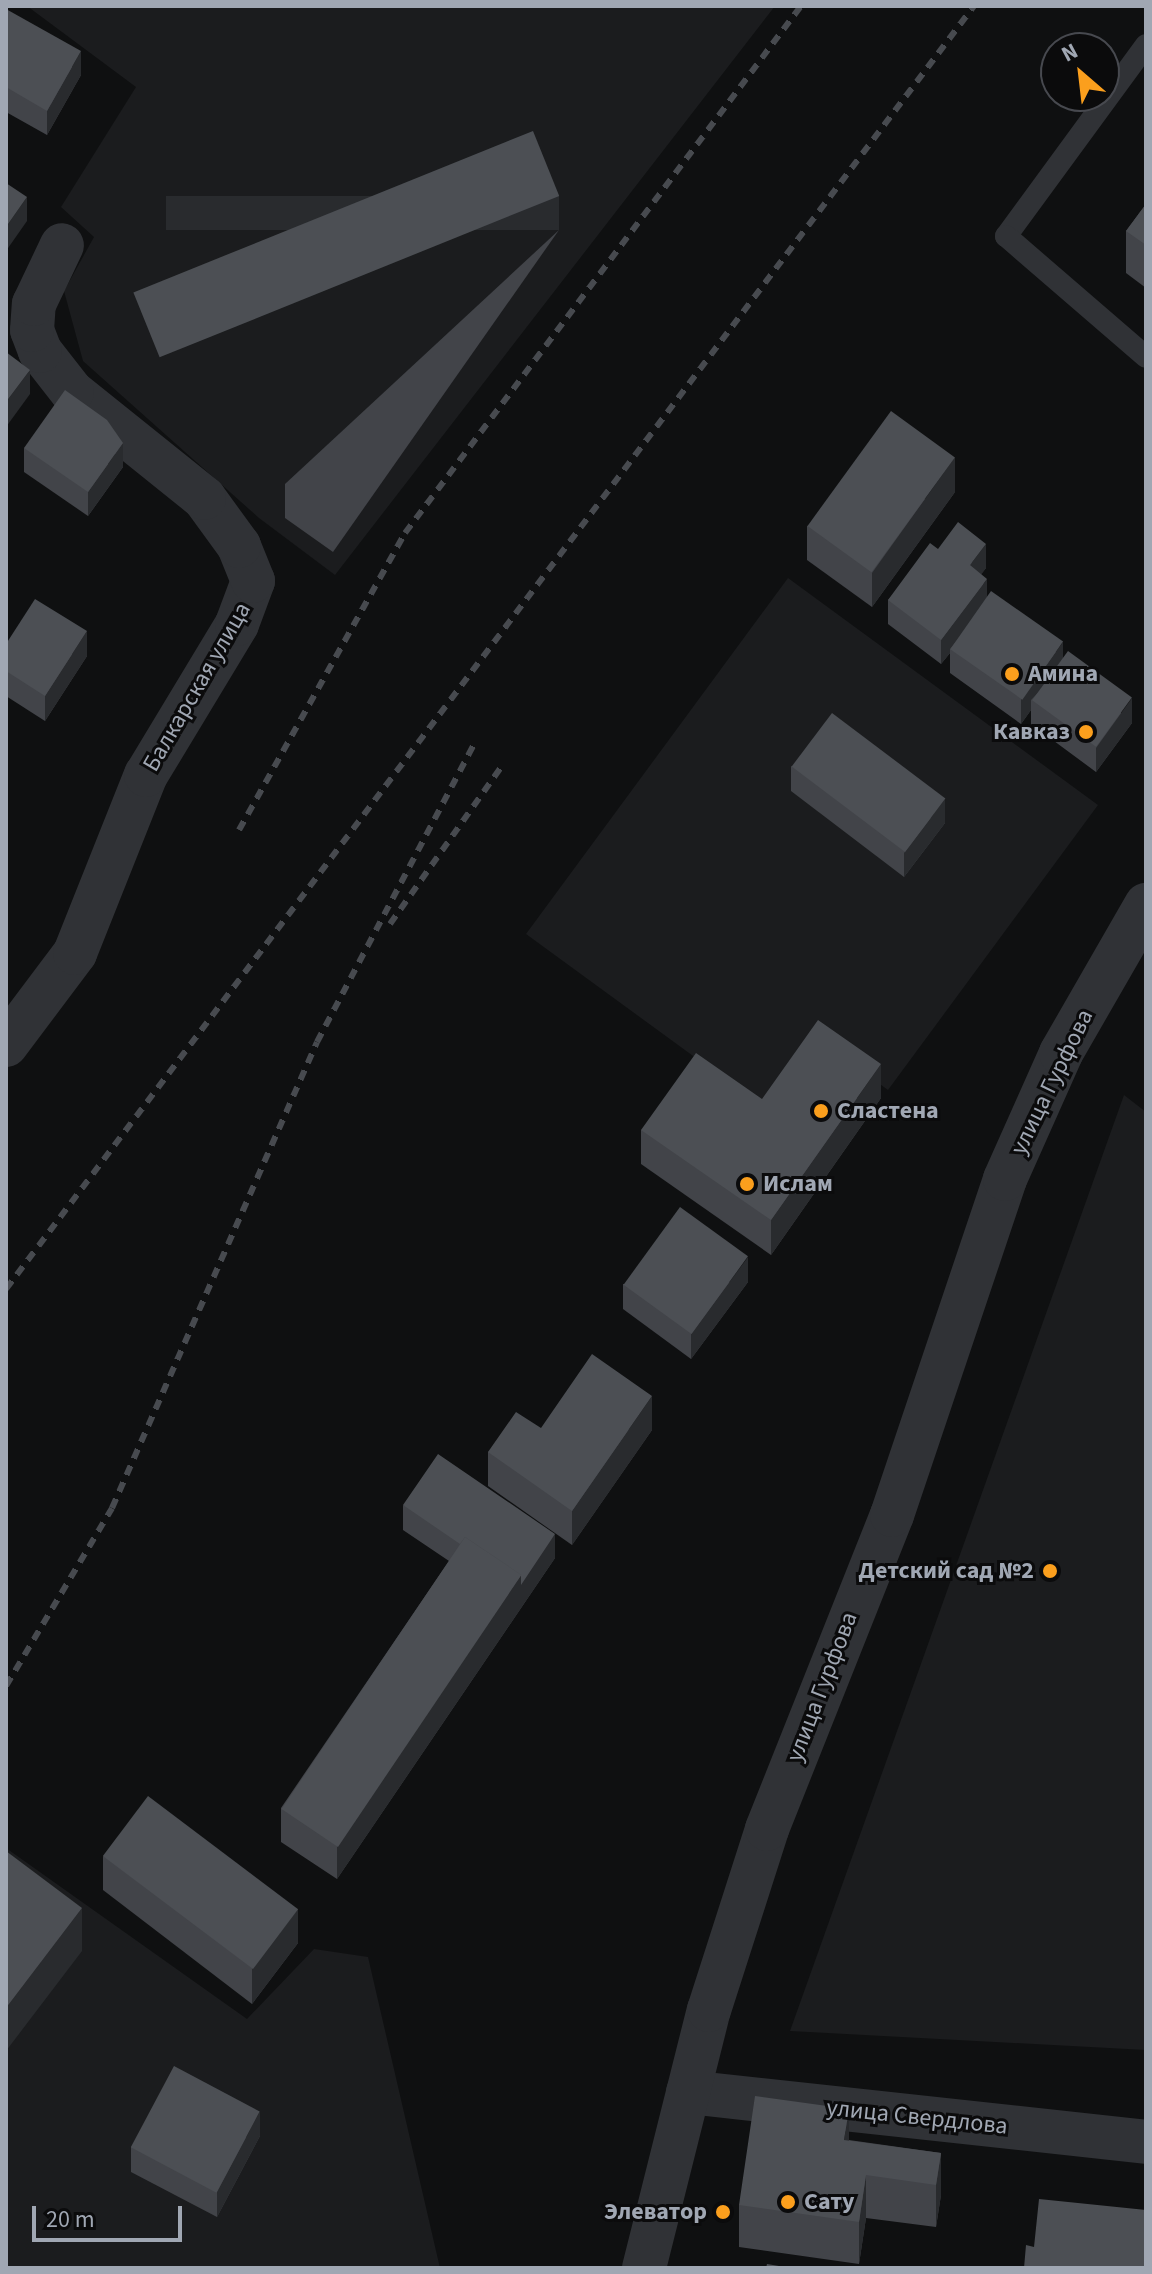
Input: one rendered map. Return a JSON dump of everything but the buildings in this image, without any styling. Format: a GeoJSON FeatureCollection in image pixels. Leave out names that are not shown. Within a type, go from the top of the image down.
{"type":"FeatureCollection","features":[{"type":"Feature","properties":{"kind":"street","name":"Балкарская улица"},"geometry":{"type":"LineString","coordinates":[[6,1045],[75,953],[146,775],[237,624],[253,581],[239,546],[204,498],[72,392],[40,351],[32,330],[34,304],[62,245]]}},
{"type":"Feature","properties":{"kind":"street","name":"улица Гурфова"},"geometry":{"type":"LineString","coordinates":[[644,2268],[688,2092],[767,1829],[892,1515],[1005,1179],[1061,1053],[1146,905]]}},
{"type":"Feature","properties":{"kind":"street","name":"улица Свердлова"},"geometry":{"type":"LineString","coordinates":[[688,2092],[1146,2142]]}},
{"type":"Feature","properties":{"kind":"lane"},"geometry":{"type":"LineString","coordinates":[[1146,45],[1006,236],[1146,357]]}},
{"type":"Feature","properties":{"kind":"shaded area"},"geometry":{"type":"Polygon","coordinates":[[[27,6],[775,6],[335,575],[259,518],[83,361],[64,291],[94,237],[61,207],[136,87],[27,6]]]}},
{"type":"Feature","properties":{"kind":"shaded area"},"geometry":{"type":"Polygon","coordinates":[[[788,578],[1098,805],[888,1090],[815,1037],[763,1107],[526,934],[788,578]]]}},
{"type":"Feature","properties":{"kind":"shaded area","name":"Детский сад №2"},"geometry":{"type":"Polygon","coordinates":[[[1124,1095],[1146,1112],[1146,2050],[790,2031],[1124,1095]]]}},
{"type":"Feature","properties":{"kind":"shaded area"},"geometry":{"type":"Polygon","coordinates":[[[6,1848],[247,2019],[314,1949],[368,1957],[440,2268],[6,2268],[6,1848]]]}},
{"type":"Feature","properties":{"kind":"railway"},"geometry":{"type":"LineString","coordinates":[[239,830],[405,533],[801,6]]}},
{"type":"Feature","properties":{"kind":"railway"},"geometry":{"type":"LineString","coordinates":[[6,1289],[974,6]]}},
{"type":"Feature","properties":{"kind":"railway"},"geometry":{"type":"LineString","coordinates":[[6,1686],[112,1508],[317,1042],[474,744]]}},
{"type":"Feature","properties":{"kind":"railway"},"geometry":{"type":"LineString","coordinates":[[390,924],[504,763]]}},
{"type":"Feature","properties":{"kind":"place","name":"Амина"},"geometry":{"type":"Point","coordinates":[1012,674]}},
{"type":"Feature","properties":{"kind":"place","name":"Кавказ"},"geometry":{"type":"Point","coordinates":[1086,732]}},
{"type":"Feature","properties":{"kind":"place","name":"Сластена"},"geometry":{"type":"Point","coordinates":[821,1111]}},
{"type":"Feature","properties":{"kind":"place","name":"Ислам"},"geometry":{"type":"Point","coordinates":[747,1184]}},
{"type":"Feature","properties":{"kind":"place","name":"Детский сад №2"},"geometry":{"type":"Point","coordinates":[1050,1571]}},
{"type":"Feature","properties":{"kind":"place","name":"Сату"},"geometry":{"type":"Point","coordinates":[788,2202]}},
{"type":"Feature","properties":{"kind":"place","name":"Элеватор"},"geometry":{"type":"Point","coordinates":[723,2212]}}]}
